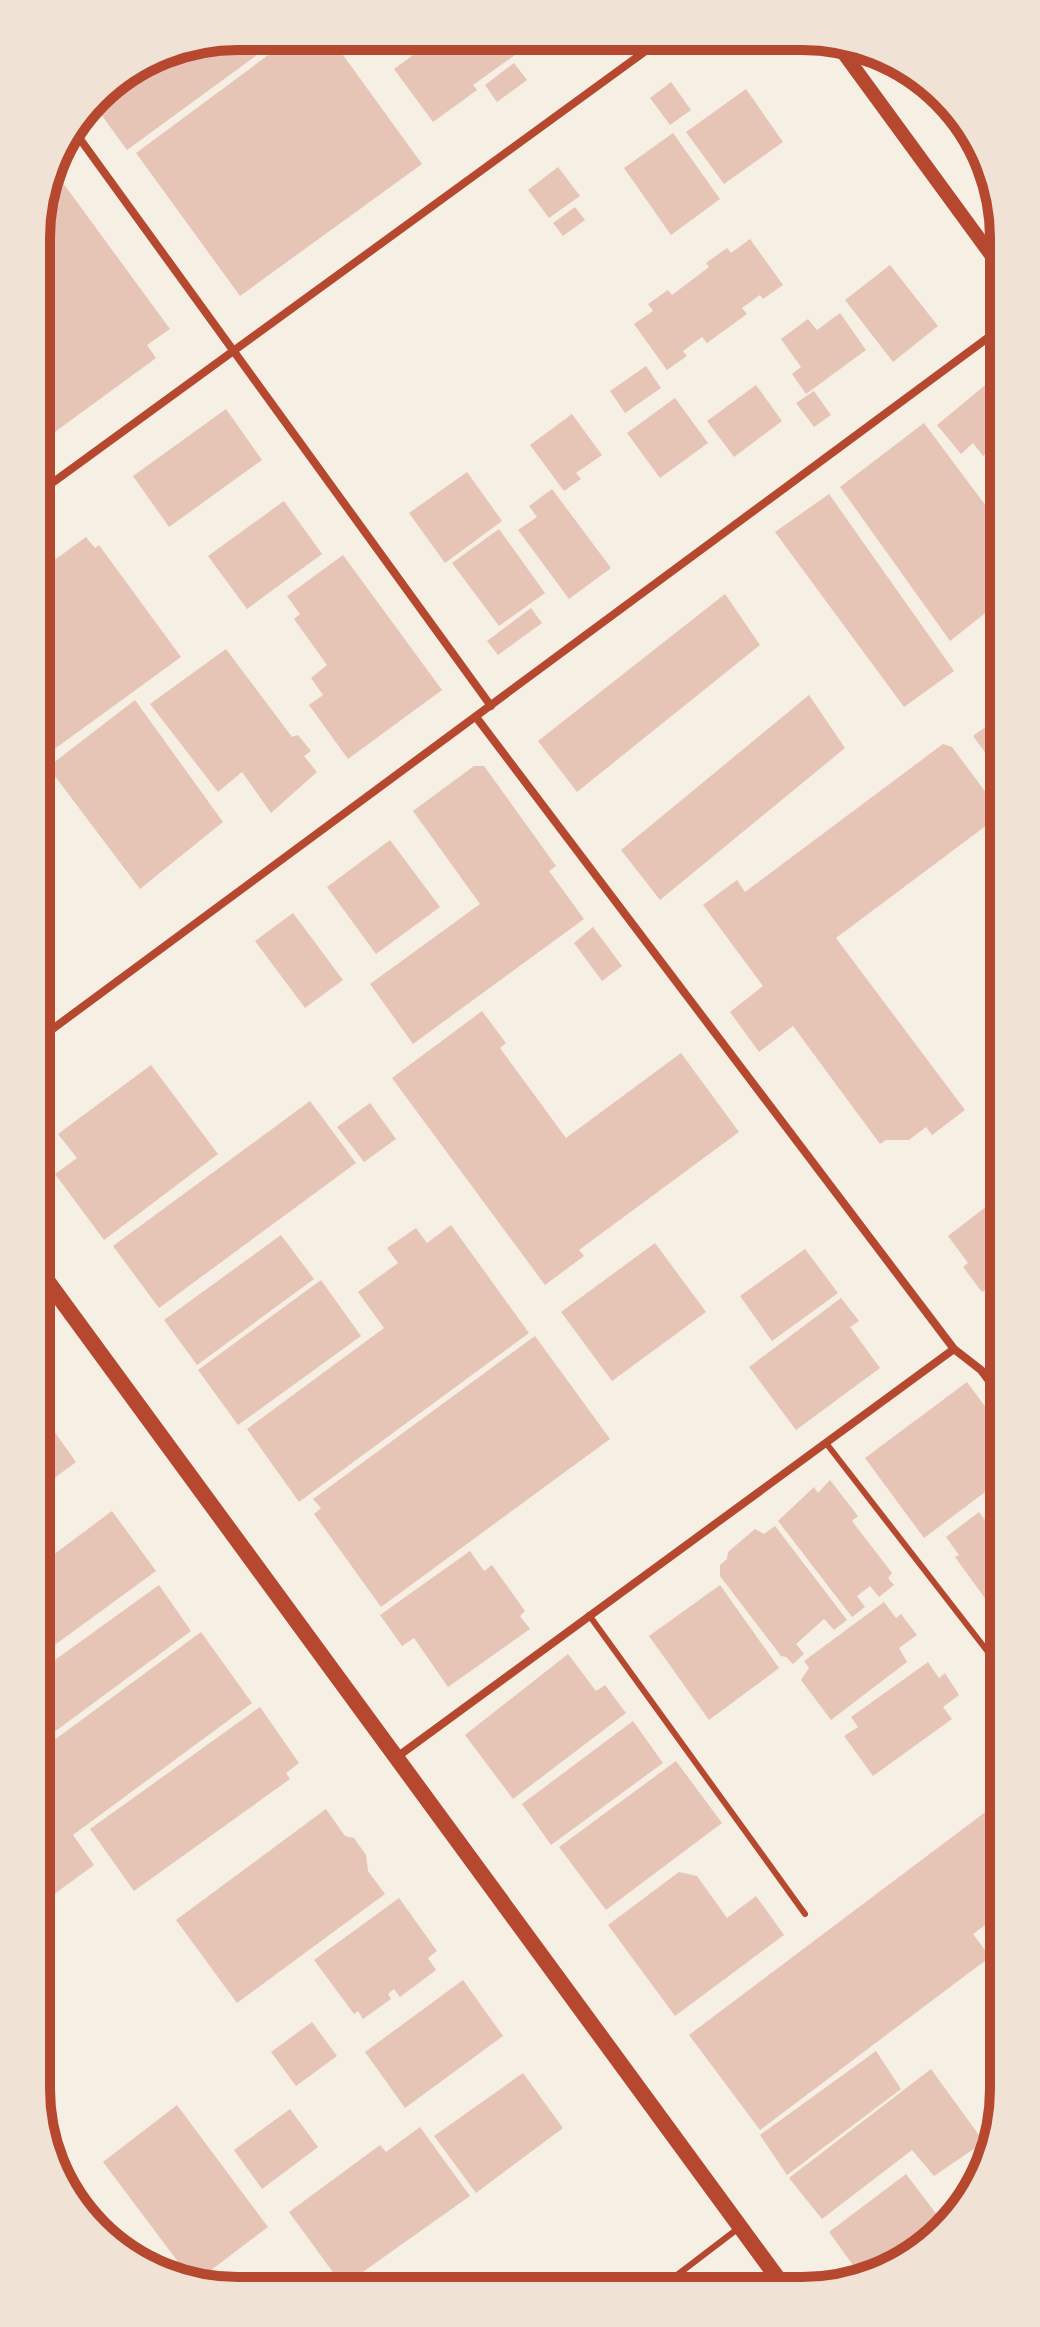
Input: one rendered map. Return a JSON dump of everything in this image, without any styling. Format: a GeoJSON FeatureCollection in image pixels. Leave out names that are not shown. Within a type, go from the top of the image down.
{"type":"FeatureCollection","features":[{"type":"Feature","properties":{"kind":"main road"},"geometry":{"type":"LineString","coordinates":[[50,1285],[777,2277]]}},
{"type":"Feature","properties":{"kind":"street"},"geometry":{"type":"LineString","coordinates":[[50,484],[647,50]]}},
{"type":"Feature","properties":{"kind":"street"},"geometry":{"type":"LineString","coordinates":[[845,55],[990,253]]}},
{"type":"Feature","properties":{"kind":"street"},"geometry":{"type":"LineString","coordinates":[[79,138],[491,706]]}},
{"type":"Feature","properties":{"kind":"street"},"geometry":{"type":"LineString","coordinates":[[50,1031],[990,336]]}},
{"type":"Feature","properties":{"kind":"street"},"geometry":{"type":"LineString","coordinates":[[476,717],[954,1349],[981,1370],[990,1382]]}},
{"type":"Feature","properties":{"kind":"street"},"geometry":{"type":"LineString","coordinates":[[396,1758],[954,1349]]}},
{"type":"Feature","properties":{"kind":"lane"},"geometry":{"type":"LineString","coordinates":[[826,1443],[990,1655]]}},
{"type":"Feature","properties":{"kind":"lane"},"geometry":{"type":"LineString","coordinates":[[589,1615],[805,1914]]}},
{"type":"Feature","properties":{"kind":"lane"},"geometry":{"type":"LineString","coordinates":[[674,2277],[740,2227]]}},
{"type":"Feature","properties":{"kind":"building"},"geometry":{"type":"Polygon","coordinates":[[[264,50],[127,150],[99,112],[134,82],[166,64],[201,54],[264,50]]]}},
{"type":"Feature","properties":{"kind":"building"},"geometry":{"type":"Polygon","coordinates":[[[275,50],[339,50],[422,164],[240,296],[136,153],[275,50]]]}},
{"type":"Feature","properties":{"kind":"building"},"geometry":{"type":"Polygon","coordinates":[[[420,50],[511,50],[515,55],[473,85],[477,90],[433,122],[394,69],[420,50]]]}},
{"type":"Feature","properties":{"kind":"building"},"geometry":{"type":"Polygon","coordinates":[[[514,63],[527,80],[497,102],[485,85],[514,63]]]}},
{"type":"Feature","properties":{"kind":"building"},"geometry":{"type":"Polygon","coordinates":[[[671,82],[691,110],[670,125],[650,98],[671,82]]]}},
{"type":"Feature","properties":{"kind":"building"},"geometry":{"type":"Polygon","coordinates":[[[746,89],[783,142],[724,184],[686,132],[746,89]]]}},
{"type":"Feature","properties":{"kind":"building"},"geometry":{"type":"Polygon","coordinates":[[[673,133],[720,199],[671,235],[624,168],[673,133]]]}},
{"type":"Feature","properties":{"kind":"building"},"geometry":{"type":"Polygon","coordinates":[[[558,167],[580,196],[549,218],[528,190],[558,167]]]}},
{"type":"Feature","properties":{"kind":"building"},"geometry":{"type":"Polygon","coordinates":[[[60,179],[170,329],[147,345],[156,358],[50,435],[50,226],[60,179]]]}},
{"type":"Feature","properties":{"kind":"building"},"geometry":{"type":"Polygon","coordinates":[[[575,207],[585,220],[563,236],[553,223],[575,207]]]}},
{"type":"Feature","properties":{"kind":"building"},"geometry":{"type":"Polygon","coordinates":[[[750,239],[783,285],[763,299],[760,295],[742,308],[747,314],[707,343],[702,337],[683,351],[687,356],[667,370],[634,324],[653,311],[648,304],[668,290],[672,295],[709,267],[706,263],[727,248],[731,253],[750,239]]]}},
{"type":"Feature","properties":{"kind":"building"},"geometry":{"type":"Polygon","coordinates":[[[890,265],[938,326],[893,362],[845,300],[890,265]]]}},
{"type":"Feature","properties":{"kind":"building"},"geometry":{"type":"Polygon","coordinates":[[[840,313],[866,350],[806,394],[792,374],[801,367],[781,339],[808,319],[817,330],[840,313]]]}},
{"type":"Feature","properties":{"kind":"building"},"geometry":{"type":"Polygon","coordinates":[[[646,366],[661,388],[625,413],[610,391],[646,366]]]}},
{"type":"Feature","properties":{"kind":"building"},"geometry":{"type":"Polygon","coordinates":[[[990,381],[990,450],[983,456],[973,443],[961,454],[937,425],[990,381]]]}},
{"type":"Feature","properties":{"kind":"building"},"geometry":{"type":"Polygon","coordinates":[[[756,385],[782,421],[734,457],[707,421],[756,385]]]}},
{"type":"Feature","properties":{"kind":"building"},"geometry":{"type":"Polygon","coordinates":[[[814,391],[831,415],[814,427],[796,403],[814,391]]]}},
{"type":"Feature","properties":{"kind":"building"},"geometry":{"type":"Polygon","coordinates":[[[675,398],[708,443],[660,478],[627,433],[675,398]]]}},
{"type":"Feature","properties":{"kind":"building"},"geometry":{"type":"Polygon","coordinates":[[[226,409],[262,460],[169,527],[133,476],[226,409]]]}},
{"type":"Feature","properties":{"kind":"building"},"geometry":{"type":"Polygon","coordinates":[[[572,414],[602,455],[576,473],[581,479],[564,491],[530,445],[572,414]]]}},
{"type":"Feature","properties":{"kind":"building"},"geometry":{"type":"Polygon","coordinates":[[[924,423],[990,511],[990,609],[950,641],[840,487],[924,423]]]}},
{"type":"Feature","properties":{"kind":"building"},"geometry":{"type":"Polygon","coordinates":[[[467,472],[502,521],[445,563],[409,513],[467,472]]]}},
{"type":"Feature","properties":{"kind":"building"},"geometry":{"type":"Polygon","coordinates":[[[552,489],[611,568],[569,599],[518,530],[537,517],[529,506],[552,489]]]}},
{"type":"Feature","properties":{"kind":"building"},"geometry":{"type":"Polygon","coordinates":[[[829,494],[954,671],[904,707],[775,532],[829,494]]]}},
{"type":"Feature","properties":{"kind":"building"},"geometry":{"type":"Polygon","coordinates":[[[284,501],[322,554],[247,609],[208,556],[284,501]]]}},
{"type":"Feature","properties":{"kind":"building"},"geometry":{"type":"Polygon","coordinates":[[[499,529],[545,593],[499,626],[452,563],[499,529]]]}},
{"type":"Feature","properties":{"kind":"building"},"geometry":{"type":"Polygon","coordinates":[[[86,537],[95,548],[99,545],[181,657],[50,752],[50,563],[86,537]]]}},
{"type":"Feature","properties":{"kind":"building"},"geometry":{"type":"Polygon","coordinates":[[[343,555],[442,690],[348,759],[309,705],[323,695],[311,678],[327,665],[294,619],[300,614],[287,596],[343,555]]]}},
{"type":"Feature","properties":{"kind":"building"},"geometry":{"type":"Polygon","coordinates":[[[725,594],[760,645],[577,792],[538,741],[725,594]]]}},
{"type":"Feature","properties":{"kind":"building"},"geometry":{"type":"Polygon","coordinates":[[[531,608],[542,623],[498,655],[487,641],[531,608]]]}},
{"type":"Feature","properties":{"kind":"building"},"geometry":{"type":"Polygon","coordinates":[[[226,649],[292,737],[298,735],[311,751],[304,756],[317,772],[271,813],[242,772],[218,792],[150,704],[226,649]]]}},
{"type":"Feature","properties":{"kind":"building"},"geometry":{"type":"Polygon","coordinates":[[[809,695],[845,748],[660,900],[621,850],[809,695]]]}},
{"type":"Feature","properties":{"kind":"building"},"geometry":{"type":"Polygon","coordinates":[[[135,700],[223,822],[140,889],[50,770],[50,765],[135,700]]]}},
{"type":"Feature","properties":{"kind":"building"},"geometry":{"type":"Polygon","coordinates":[[[990,724],[990,759],[973,736],[990,724]]]}},
{"type":"Feature","properties":{"kind":"building"},"geometry":{"type":"Polygon","coordinates":[[[943,744],[952,747],[990,798],[990,823],[836,938],[965,1110],[932,1135],[926,1127],[909,1140],[886,1140],[880,1144],[793,1026],[759,1052],[730,1012],[763,986],[703,905],[737,880],[745,892],[943,744]]]}},
{"type":"Feature","properties":{"kind":"building"},"geometry":{"type":"Polygon","coordinates":[[[474,766],[484,766],[556,866],[549,871],[584,919],[413,1044],[370,984],[480,904],[413,811],[474,766]]]}},
{"type":"Feature","properties":{"kind":"building"},"geometry":{"type":"Polygon","coordinates":[[[390,840],[440,907],[376,954],[327,887],[390,840]]]}},
{"type":"Feature","properties":{"kind":"building"},"geometry":{"type":"Polygon","coordinates":[[[293,913],[343,980],[305,1008],[255,941],[293,913]]]}},
{"type":"Feature","properties":{"kind":"building"},"geometry":{"type":"Polygon","coordinates":[[[593,927],[622,966],[602,981],[574,943],[593,927]]]}},
{"type":"Feature","properties":{"kind":"building"},"geometry":{"type":"Polygon","coordinates":[[[482,1011],[506,1043],[500,1048],[566,1138],[681,1053],[739,1132],[579,1250],[584,1256],[545,1285],[392,1078],[482,1011]]]}},
{"type":"Feature","properties":{"kind":"building"},"geometry":{"type":"Polygon","coordinates":[[[151,1065],[218,1154],[104,1240],[55,1174],[77,1158],[58,1134],[151,1065]]]}},
{"type":"Feature","properties":{"kind":"building"},"geometry":{"type":"Polygon","coordinates":[[[310,1101],[356,1163],[159,1308],[113,1246],[310,1101]]]}},
{"type":"Feature","properties":{"kind":"building"},"geometry":{"type":"Polygon","coordinates":[[[370,1103],[396,1139],[364,1162],[337,1127],[370,1103]]]}},
{"type":"Feature","properties":{"kind":"building"},"geometry":{"type":"Polygon","coordinates":[[[990,1204],[990,1288],[982,1292],[963,1267],[968,1263],[948,1236],[990,1204]]]}},
{"type":"Feature","properties":{"kind":"building"},"geometry":{"type":"Polygon","coordinates":[[[451,1225],[529,1333],[299,1502],[247,1429],[384,1328],[358,1292],[398,1263],[387,1248],[416,1228],[427,1243],[451,1225]]]}},
{"type":"Feature","properties":{"kind":"building"},"geometry":{"type":"Polygon","coordinates":[[[281,1235],[314,1279],[197,1365],[164,1320],[281,1235]]]}},
{"type":"Feature","properties":{"kind":"building"},"geometry":{"type":"Polygon","coordinates":[[[655,1243],[706,1312],[612,1381],[561,1312],[655,1243]]]}},
{"type":"Feature","properties":{"kind":"building"},"geometry":{"type":"Polygon","coordinates":[[[805,1249],[838,1293],[772,1341],[740,1296],[805,1249]]]}},
{"type":"Feature","properties":{"kind":"building"},"geometry":{"type":"Polygon","coordinates":[[[321,1280],[361,1336],[238,1425],[198,1370],[321,1280]]]}},
{"type":"Feature","properties":{"kind":"building"},"geometry":{"type":"Polygon","coordinates":[[[841,1298],[859,1321],[850,1327],[880,1368],[796,1430],[749,1367],[841,1298]]]}},
{"type":"Feature","properties":{"kind":"building"},"geometry":{"type":"Polygon","coordinates":[[[535,1336],[610,1439],[381,1607],[314,1514],[321,1508],[313,1499],[535,1336]]]}},
{"type":"Feature","properties":{"kind":"building"},"geometry":{"type":"Polygon","coordinates":[[[967,1382],[990,1413],[990,1488],[924,1538],[865,1458],[967,1382]]]}},
{"type":"Feature","properties":{"kind":"building"},"geometry":{"type":"Polygon","coordinates":[[[50,1426],[76,1462],[50,1481],[50,1426]]]}},
{"type":"Feature","properties":{"kind":"building"},"geometry":{"type":"Polygon","coordinates":[[[830,1480],[858,1516],[852,1521],[892,1573],[888,1578],[894,1585],[879,1597],[870,1586],[857,1596],[865,1607],[852,1617],[778,1521],[814,1487],[818,1493],[830,1480]]]}},
{"type":"Feature","properties":{"kind":"building"},"geometry":{"type":"Polygon","coordinates":[[[112,1511],[156,1571],[50,1648],[50,1557],[112,1511]]]}},
{"type":"Feature","properties":{"kind":"building"},"geometry":{"type":"Polygon","coordinates":[[[979,1512],[985,1520],[990,1516],[990,1599],[987,1601],[955,1557],[959,1555],[946,1537],[979,1512]]]}},
{"type":"Feature","properties":{"kind":"building"},"geometry":{"type":"Polygon","coordinates":[[[775,1526],[847,1620],[834,1630],[824,1619],[796,1644],[804,1654],[793,1664],[781,1656],[720,1576],[720,1565],[727,1559],[728,1552],[755,1529],[764,1534],[775,1526]]]}},
{"type":"Feature","properties":{"kind":"building"},"geometry":{"type":"Polygon","coordinates":[[[470,1551],[484,1571],[492,1565],[525,1611],[520,1616],[530,1629],[448,1687],[414,1638],[402,1646],[380,1615],[470,1551]]]}},
{"type":"Feature","properties":{"kind":"building"},"geometry":{"type":"Polygon","coordinates":[[[159,1585],[191,1631],[50,1735],[50,1664],[159,1585]]]}},
{"type":"Feature","properties":{"kind":"building"},"geometry":{"type":"Polygon","coordinates":[[[720,1585],[779,1668],[709,1720],[649,1636],[720,1585]]]}},
{"type":"Feature","properties":{"kind":"building"},"geometry":{"type":"Polygon","coordinates":[[[884,1602],[896,1618],[901,1614],[917,1635],[899,1648],[907,1662],[831,1720],[801,1680],[809,1668],[804,1661],[884,1602]]]}},
{"type":"Feature","properties":{"kind":"building"},"geometry":{"type":"Polygon","coordinates":[[[201,1632],[252,1703],[73,1835],[94,1865],[50,1897],[50,1743],[201,1632]]]}},
{"type":"Feature","properties":{"kind":"building"},"geometry":{"type":"Polygon","coordinates":[[[568,1654],[596,1691],[605,1685],[626,1713],[513,1799],[465,1735],[568,1654]]]}},
{"type":"Feature","properties":{"kind":"building"},"geometry":{"type":"Polygon","coordinates":[[[928,1662],[939,1678],[945,1673],[959,1695],[943,1707],[952,1719],[873,1776],[844,1736],[858,1727],[851,1717],[928,1662]]]}},
{"type":"Feature","properties":{"kind":"building"},"geometry":{"type":"Polygon","coordinates":[[[260,1707],[299,1763],[286,1773],[290,1779],[134,1891],[90,1829],[260,1707]]]}},
{"type":"Feature","properties":{"kind":"building"},"geometry":{"type":"Polygon","coordinates":[[[633,1721],[663,1763],[551,1845],[522,1804],[633,1721]]]}},
{"type":"Feature","properties":{"kind":"building"},"geometry":{"type":"Polygon","coordinates":[[[676,1761],[722,1823],[606,1910],[559,1847],[676,1761]]]}},
{"type":"Feature","properties":{"kind":"building"},"geometry":{"type":"Polygon","coordinates":[[[326,1809],[345,1836],[354,1838],[366,1855],[368,1871],[385,1894],[237,2003],[176,1920],[326,1809]]]}},
{"type":"Feature","properties":{"kind":"building"},"geometry":{"type":"Polygon","coordinates":[[[990,1809],[990,1922],[973,1934],[990,1957],[760,2130],[689,2035],[990,1809]]]}},
{"type":"Feature","properties":{"kind":"building"},"geometry":{"type":"Polygon","coordinates":[[[679,1872],[697,1876],[727,1918],[756,1896],[784,1935],[675,2016],[608,1925],[679,1872]]]}},
{"type":"Feature","properties":{"kind":"building"},"geometry":{"type":"Polygon","coordinates":[[[399,1898],[437,1951],[428,1958],[436,1970],[400,1997],[394,1989],[388,1994],[391,1999],[363,2019],[358,2011],[354,2014],[314,1960],[399,1898]]]}},
{"type":"Feature","properties":{"kind":"building"},"geometry":{"type":"Polygon","coordinates":[[[463,1980],[503,2036],[405,2108],[365,2052],[463,1980]]]}},
{"type":"Feature","properties":{"kind":"building"},"geometry":{"type":"Polygon","coordinates":[[[312,2022],[337,2056],[296,2086],[271,2052],[312,2022]]]}},
{"type":"Feature","properties":{"kind":"building"},"geometry":{"type":"Polygon","coordinates":[[[876,2051],[901,2089],[787,2175],[760,2135],[876,2051]]]}},
{"type":"Feature","properties":{"kind":"building"},"geometry":{"type":"Polygon","coordinates":[[[931,2069],[983,2141],[934,2176],[912,2150],[822,2219],[789,2178],[931,2069]]]}},
{"type":"Feature","properties":{"kind":"building"},"geometry":{"type":"Polygon","coordinates":[[[523,2073],[563,2128],[476,2193],[434,2136],[523,2073]]]}},
{"type":"Feature","properties":{"kind":"building"},"geometry":{"type":"Polygon","coordinates":[[[177,2105],[268,2227],[206,2274],[183,2268],[103,2162],[177,2105]]]}},
{"type":"Feature","properties":{"kind":"building"},"geometry":{"type":"Polygon","coordinates":[[[290,2109],[318,2147],[262,2189],[234,2150],[290,2109]]]}},
{"type":"Feature","properties":{"kind":"building"},"geometry":{"type":"Polygon","coordinates":[[[420,2127],[470,2196],[356,2277],[336,2277],[289,2212],[380,2145],[386,2152],[420,2127]]]}},
{"type":"Feature","properties":{"kind":"building"},"geometry":{"type":"Polygon","coordinates":[[[906,2174],[939,2217],[896,2252],[856,2269],[829,2232],[906,2174]]]}}]}
